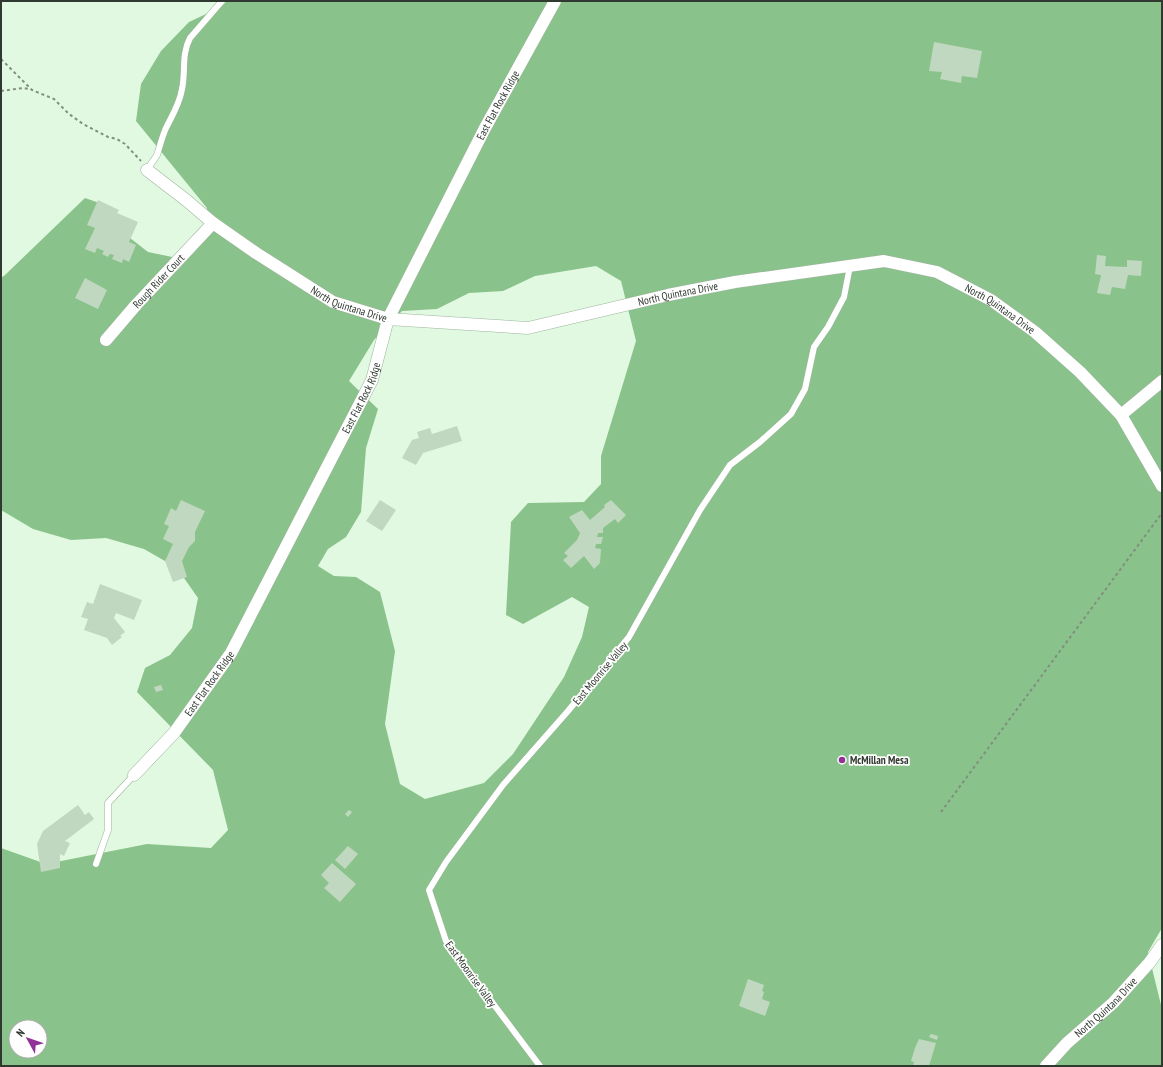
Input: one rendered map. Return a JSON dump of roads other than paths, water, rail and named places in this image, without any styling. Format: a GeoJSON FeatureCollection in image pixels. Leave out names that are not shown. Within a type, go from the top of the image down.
{"type":"FeatureCollection","features":[{"type":"Feature","properties":{"kind":"street","name":"East Flat Rock Ridge"},"geometry":{"type":"LineString","coordinates":[[134,775],[174,733],[231,653],[372,380],[388,319],[485,128],[555,1]]}},
{"type":"Feature","properties":{"kind":"street","name":"North Quintana Drive"},"geometry":{"type":"LineString","coordinates":[[147,170],[213,223],[256,253],[333,302],[388,319],[528,328],[668,295],[735,282],[884,261],[937,272],[991,300],[1035,332],[1080,372],[1122,415],[1162,486]]}},
{"type":"Feature","properties":{"kind":"street","name":"Rough Rider Court"},"geometry":{"type":"LineString","coordinates":[[106,340],[136,305],[213,223]]}},
{"type":"Feature","properties":{"kind":"street"},"geometry":{"type":"LineString","coordinates":[[1122,415],[1162,381]]}},
{"type":"Feature","properties":{"kind":"street","name":"North Quintana Drive"},"geometry":{"type":"LineString","coordinates":[[1046,1066],[1067,1043],[1113,1003],[1150,962],[1162,945]]}},
{"type":"Feature","properties":{"kind":"lane"},"geometry":{"type":"LineString","coordinates":[[147,170],[156,156],[182,90],[184,81],[183,62],[190,38],[222,1]]}},
{"type":"Feature","properties":{"kind":"lane","name":"East Moonrise Valley"},"geometry":{"type":"LineString","coordinates":[[540,1066],[446,941],[429,890],[446,862],[503,786],[568,711],[629,637],[700,510],[730,465],[760,442],[791,414],[805,389],[814,347],[828,327],[844,297],[850,266]]}},
{"type":"Feature","properties":{"kind":"lane"},"geometry":{"type":"LineString","coordinates":[[96,864],[108,830],[108,803],[134,775]]}},
{"type":"Feature","properties":{"kind":"place","name":"McMillan Mesa"},"geometry":{"type":"Point","coordinates":[842,760]}}]}
